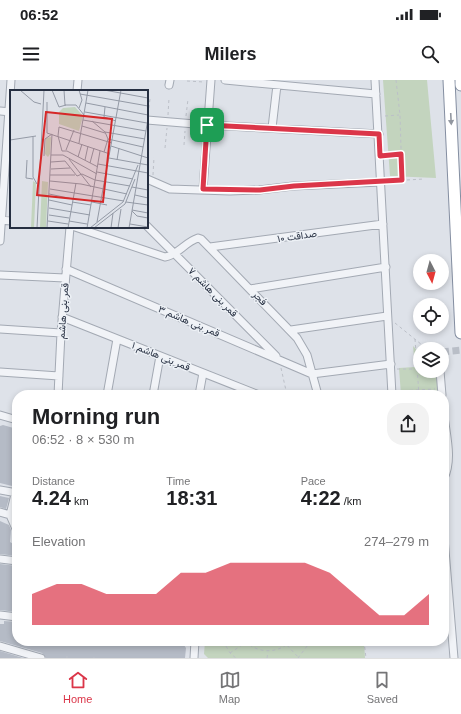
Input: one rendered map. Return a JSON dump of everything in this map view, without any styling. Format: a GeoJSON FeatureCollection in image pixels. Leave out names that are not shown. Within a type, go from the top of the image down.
{"type":"FeatureCollection","features":[{"type":"Feature","properties":{"kind":"highway"},"geometry":{"type":"LineString","coordinates":[[449,80],[461,333]]}},
{"type":"Feature","properties":{"kind":"highway"},"geometry":{"type":"LineString","coordinates":[[461,80],[461,85]]}},
{"type":"Feature","properties":{"kind":"street"},"geometry":{"type":"LineString","coordinates":[[11,80],[11,90]]}},
{"type":"Feature","properties":{"kind":"street"},"geometry":{"type":"LineString","coordinates":[[77,90],[78,80]]}},
{"type":"Feature","properties":{"kind":"street"},"geometry":{"type":"LineString","coordinates":[[225,80],[376,94]]}},
{"type":"Feature","properties":{"kind":"street"},"geometry":{"type":"LineString","coordinates":[[375,80],[392,390]]}},
{"type":"Feature","properties":{"kind":"street"},"geometry":{"type":"LineString","coordinates":[[203,189],[211,81]]}},
{"type":"Feature","properties":{"kind":"street"},"geometry":{"type":"LineString","coordinates":[[272,128],[277,85]]}},
{"type":"Feature","properties":{"kind":"street"},"geometry":{"type":"LineString","coordinates":[[0,112],[10,112],[0,241]]}},
{"type":"Feature","properties":{"kind":"street"},"geometry":{"type":"LineString","coordinates":[[148,120],[207,125],[379,134]]}},
{"type":"Feature","properties":{"kind":"street"},"geometry":{"type":"LineString","coordinates":[[150,181],[170,188],[260,190],[294,186],[381,182]]}},
{"type":"Feature","properties":{"kind":"street","name":"صداقت ۱۰"},"geometry":{"type":"LineString","coordinates":[[210,247],[383,224]]}},
{"type":"Feature","properties":{"kind":"street","name":"قمر بنی هاشم ۷"},"geometry":{"type":"LineString","coordinates":[[148,227],[278,359]]}},
{"type":"Feature","properties":{"kind":"street","name":"قمر بنی هاشم"},"geometry":{"type":"LineString","coordinates":[[58,390],[62,317],[70,228]]}},
{"type":"Feature","properties":{"kind":"street"},"geometry":{"type":"LineString","coordinates":[[78,228],[160,256],[165,257],[174,254]]}},
{"type":"Feature","properties":{"kind":"street","name":"فجر"},"geometry":{"type":"LineString","coordinates":[[174,254],[190,240],[198,238],[210,247],[291,330],[302,345],[317,390]]}},
{"type":"Feature","properties":{"kind":"street"},"geometry":{"type":"LineString","coordinates":[[250,289],[386,267]]}},
{"type":"Feature","properties":{"kind":"street","name":"قمر بنی هاشم ۳"},"geometry":{"type":"LineString","coordinates":[[66,269],[312,374]]}},
{"type":"Feature","properties":{"kind":"street"},"geometry":{"type":"LineString","coordinates":[[0,275],[65,278]]}},
{"type":"Feature","properties":{"kind":"street"},"geometry":{"type":"LineString","coordinates":[[291,330],[387,316]]}},
{"type":"Feature","properties":{"kind":"street","name":"قمر بنی هاشم ۱"},"geometry":{"type":"LineString","coordinates":[[62,317],[203,373],[240,390]]}},
{"type":"Feature","properties":{"kind":"street"},"geometry":{"type":"LineString","coordinates":[[0,329],[61,333]]}},
{"type":"Feature","properties":{"kind":"street"},"geometry":{"type":"LineString","coordinates":[[108,390],[117,339]]}},
{"type":"Feature","properties":{"kind":"street"},"geometry":{"type":"LineString","coordinates":[[154,390],[160,356]]}},
{"type":"Feature","properties":{"kind":"street"},"geometry":{"type":"LineString","coordinates":[[312,374],[391,367]]}},
{"type":"Feature","properties":{"kind":"street"},"geometry":{"type":"LineString","coordinates":[[0,372],[58,376]]}},
{"type":"Feature","properties":{"kind":"street"},"geometry":{"type":"LineString","coordinates":[[200,390],[203,373]]}},
{"type":"Feature","properties":{"kind":"street"},"geometry":{"type":"LineString","coordinates":[[441,378],[442,390]]}},
{"type":"Feature","properties":{"kind":"street"},"geometry":{"type":"LineString","coordinates":[[0,415],[12,419]]}},
{"type":"Feature","properties":{"kind":"street"},"geometry":{"type":"LineString","coordinates":[[0,490],[12,490]]}},
{"type":"Feature","properties":{"kind":"street"},"geometry":{"type":"LineString","coordinates":[[12,507],[10,515],[12,520]]}},
{"type":"Feature","properties":{"kind":"street"},"geometry":{"type":"LineString","coordinates":[[0,512],[10,515]]}},
{"type":"Feature","properties":{"kind":"street"},"geometry":{"type":"LineString","coordinates":[[0,559],[12,560]]}},
{"type":"Feature","properties":{"kind":"street"},"geometry":{"type":"LineString","coordinates":[[449,598],[454,658]]}},
{"type":"Feature","properties":{"kind":"street"},"geometry":{"type":"LineString","coordinates":[[0,615],[12,616]]}},
{"type":"Feature","properties":{"kind":"street"},"geometry":{"type":"LineString","coordinates":[[0,646],[41,658]]}},
{"type":"Feature","properties":{"kind":"street"},"geometry":{"type":"LineString","coordinates":[[194,658],[195,646]]}},
{"type":"Feature","properties":{"kind":"path"},"geometry":{"type":"LineString","coordinates":[[396,80],[400,115],[402,180]]}},
{"type":"Feature","properties":{"kind":"path"},"geometry":{"type":"LineString","coordinates":[[187,81],[211,81]]}},
{"type":"Feature","properties":{"kind":"path"},"geometry":{"type":"LineString","coordinates":[[378,117],[400,115]]}},
{"type":"Feature","properties":{"kind":"path"},"geometry":{"type":"LineString","coordinates":[[380,156],[401,154]]}},
{"type":"Feature","properties":{"kind":"path"},"geometry":{"type":"LineString","coordinates":[[150,181],[154,157]]}},
{"type":"Feature","properties":{"kind":"path"},"geometry":{"type":"LineString","coordinates":[[381,182],[424,179]]}},
{"type":"Feature","properties":{"kind":"path"},"geometry":{"type":"LineString","coordinates":[[387,316],[419,342]]}},
{"type":"Feature","properties":{"kind":"path"},"geometry":{"type":"LineString","coordinates":[[278,359],[287,390]]}},
{"type":"Feature","properties":{"kind":"path"},"geometry":{"type":"LineString","coordinates":[[391,367],[413,369]]}},
{"type":"Feature","properties":{"kind":"path"},"geometry":{"type":"LineString","coordinates":[[418,378],[419,390]]}},
{"type":"Feature","properties":{"kind":"path"},"geometry":{"type":"LineString","coordinates":[[226,646],[230,654],[236,658]]}},
{"type":"Feature","properties":{"kind":"path"},"geometry":{"type":"LineString","coordinates":[[230,654],[241,646]]}},
{"type":"Feature","properties":{"kind":"path"},"geometry":{"type":"LineString","coordinates":[[252,646],[256,649],[268,651],[278,650],[285,646]]}},
{"type":"Feature","properties":{"kind":"path"},"geometry":{"type":"LineString","coordinates":[[288,646],[299,658],[307,646]]}},
{"type":"Feature","properties":{"kind":"path"},"geometry":{"type":"LineString","coordinates":[[365,646],[366,658]]}},
{"type":"Feature","properties":{"kind":"path"},"geometry":{"type":"LineString","coordinates":[[267,658],[268,651]]}},
{"type":"Feature","properties":{"kind":"green space"},"geometry":{"type":"Polygon","coordinates":[[[383,80],[427,80],[436,178],[390,176],[383,80]]]}},
{"type":"Feature","properties":{"kind":"green space"},"geometry":{"type":"Polygon","coordinates":[[[413,367],[413,378],[437,378],[438,390],[401,390],[399,368],[413,367]]]}},
{"type":"Feature","properties":{"kind":"green space"},"geometry":{"type":"Polygon","coordinates":[[[205,646],[364,646],[365,658],[208,658],[204,654],[205,646]]]}},
{"type":"Feature","properties":{"kind":"building"},"geometry":{"type":"Polygon","coordinates":[[[3,425],[12,428],[12,486],[0,483],[0,426],[3,425]]]}},
{"type":"Feature","properties":{"kind":"building"},"geometry":{"type":"Polygon","coordinates":[[[0,496],[9,498],[6,509],[0,507],[0,496]]]}},
{"type":"Feature","properties":{"kind":"building"},"geometry":{"type":"Polygon","coordinates":[[[0,521],[9,525],[11,530],[10,542],[12,543],[12,555],[0,554],[0,521]]]}},
{"type":"Feature","properties":{"kind":"building"},"geometry":{"type":"Polygon","coordinates":[[[0,564],[12,565],[12,611],[0,610],[0,564]]]}},
{"type":"Feature","properties":{"kind":"building"},"geometry":{"type":"Polygon","coordinates":[[[4,621],[12,622],[12,644],[0,641],[0,624],[4,624],[4,621]]]}},
{"type":"Feature","properties":{"kind":"building"},"geometry":{"type":"Polygon","coordinates":[[[18,646],[185,646],[186,648],[185,658],[46,658],[42,653],[18,646]]]}},
{"type":"Feature","properties":{"kind":"building"},"geometry":{"type":"Polygon","coordinates":[[[0,651],[23,658],[0,658],[0,651]]]}},
{"type":"Feature","properties":{"kind":"tunnel"},"geometry":{"type":"LineString","coordinates":[[449,351],[461,350]]}},
{"type":"Feature","properties":{"kind":"route"},"geometry":{"type":"LineString","coordinates":[[207,125],[379,134],[380,156],[401,154],[402,180],[294,186],[260,190],[230,191],[203,189],[207,125]]}}]}
